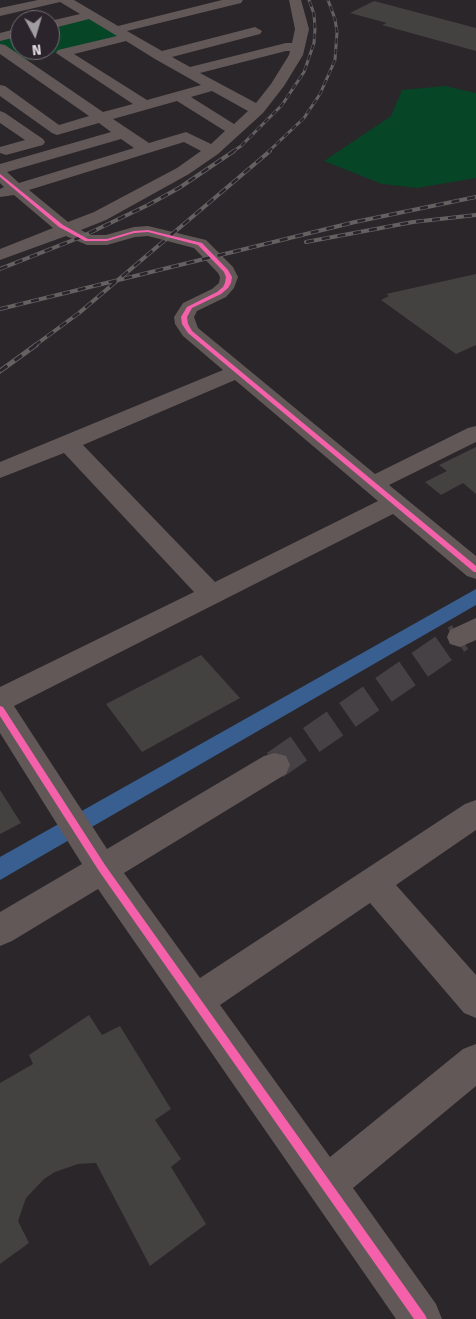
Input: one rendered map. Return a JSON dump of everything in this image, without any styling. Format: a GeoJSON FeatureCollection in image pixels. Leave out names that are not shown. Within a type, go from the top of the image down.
{"type":"FeatureCollection","features":[{"type":"Feature","properties":{"kind":"street"},"geometry":{"type":"LineString","coordinates":[[0,12],[55,0]]}},
{"type":"Feature","properties":{"kind":"street"},"geometry":{"type":"LineString","coordinates":[[69,2],[94,0]]}},
{"type":"Feature","properties":{"kind":"street"},"geometry":{"type":"LineString","coordinates":[[145,106],[62,53],[127,36],[237,0]]}},
{"type":"Feature","properties":{"kind":"street"},"geometry":{"type":"LineString","coordinates":[[0,255],[100,216],[182,172],[212,151],[258,110],[277,86],[296,55],[302,29],[295,0]]}},
{"type":"Feature","properties":{"kind":"street"},"geometry":{"type":"LineString","coordinates":[[69,2],[160,56],[258,110]]}},
{"type":"Feature","properties":{"kind":"street"},"geometry":{"type":"LineString","coordinates":[[60,23],[114,13]]}},
{"type":"Feature","properties":{"kind":"street"},"geometry":{"type":"LineString","coordinates":[[160,56],[255,31]]}},
{"type":"Feature","properties":{"kind":"street"},"geometry":{"type":"LineString","coordinates":[[127,36],[156,37]]}},
{"type":"Feature","properties":{"kind":"street"},"geometry":{"type":"LineString","coordinates":[[188,72],[286,47],[298,48]]}},
{"type":"Feature","properties":{"kind":"street"},"geometry":{"type":"LineString","coordinates":[[0,48],[148,150]]}},
{"type":"Feature","properties":{"kind":"street"},"geometry":{"type":"LineString","coordinates":[[0,89],[57,130],[213,86]]}},
{"type":"Feature","properties":{"kind":"street"},"geometry":{"type":"LineString","coordinates":[[180,96],[235,131]]}},
{"type":"Feature","properties":{"kind":"street"},"geometry":{"type":"LineString","coordinates":[[0,105],[16,101]]}},
{"type":"Feature","properties":{"kind":"street"},"geometry":{"type":"LineString","coordinates":[[0,116],[37,142],[0,152]]}},
{"type":"Feature","properties":{"kind":"street"},"geometry":{"type":"LineString","coordinates":[[0,169],[124,133]]}},
{"type":"Feature","properties":{"kind":"street"},"geometry":{"type":"LineString","coordinates":[[0,194],[186,137],[212,151]]}},
{"type":"Feature","properties":{"kind":"street"},"geometry":{"type":"LineString","coordinates":[[0,175],[68,230],[87,240],[107,240],[134,232],[148,231],[200,244],[229,277],[225,288],[219,293],[190,307],[184,317],[185,324],[190,332],[476,570]]}},
{"type":"Feature","properties":{"kind":"street"},"geometry":{"type":"LineString","coordinates":[[0,472],[237,372]]}},
{"type":"Feature","properties":{"kind":"street"},"geometry":{"type":"LineString","coordinates":[[372,484],[476,432]]}},
{"type":"Feature","properties":{"kind":"street"},"geometry":{"type":"LineString","coordinates":[[68,443],[211,594]]}},
{"type":"Feature","properties":{"kind":"street"},"geometry":{"type":"LineString","coordinates":[[0,700],[395,503]]}},
{"type":"Feature","properties":{"kind":"street"},"geometry":{"type":"LineString","coordinates":[[0,709],[102,868],[421,1319]]}},
{"type":"Feature","properties":{"kind":"street"},"geometry":{"type":"LineString","coordinates":[[0,930],[275,765]]}},
{"type":"Feature","properties":{"kind":"street"},"geometry":{"type":"LineString","coordinates":[[196,1001],[476,813]]}},
{"type":"Feature","properties":{"kind":"street"},"geometry":{"type":"LineString","coordinates":[[373,882],[476,1001]]}},
{"type":"Feature","properties":{"kind":"street"},"geometry":{"type":"LineString","coordinates":[[326,1185],[476,1062]]}},
{"type":"Feature","properties":{"kind":"green space"},"geometry":{"type":"Polygon","coordinates":[[[91,18],[120,36],[60,51],[60,25],[91,18]]]}},
{"type":"Feature","properties":{"kind":"green space"},"geometry":{"type":"Polygon","coordinates":[[[10,37],[10,53],[0,46],[0,39],[10,37]]]}},
{"type":"Feature","properties":{"kind":"green space"},"geometry":{"type":"Polygon","coordinates":[[[445,86],[476,93],[476,178],[417,188],[382,184],[324,161],[391,116],[402,90],[445,86]]]}},
{"type":"Feature","properties":{"kind":"water"},"geometry":{"type":"Polygon","coordinates":[[[476,589],[476,605],[0,880],[0,857],[476,589]]]}},
{"type":"Feature","properties":{"kind":"building"},"geometry":{"type":"Polygon","coordinates":[[[374,1],[476,28],[476,51],[382,25],[387,23],[350,13],[374,1]]]}},
{"type":"Feature","properties":{"kind":"building"},"geometry":{"type":"Polygon","coordinates":[[[476,274],[476,345],[456,354],[381,300],[389,296],[386,294],[476,274]]]}},
{"type":"Feature","properties":{"kind":"building"},"geometry":{"type":"Polygon","coordinates":[[[476,447],[476,494],[463,483],[441,495],[425,482],[447,471],[439,465],[476,447]]]}},
{"type":"Feature","properties":{"kind":"building"},"geometry":{"type":"Polygon","coordinates":[[[201,655],[240,698],[142,752],[106,704],[201,655]]]}},
{"type":"Feature","properties":{"kind":"building"},"geometry":{"type":"Polygon","coordinates":[[[0,790],[21,823],[0,834],[0,790]]]}},
{"type":"Feature","properties":{"kind":"building"},"geometry":{"type":"Polygon","coordinates":[[[89,1015],[102,1035],[120,1026],[171,1109],[155,1120],[181,1159],[171,1167],[206,1224],[150,1266],[96,1163],[78,1164],[55,1172],[44,1179],[26,1198],[18,1221],[29,1243],[0,1264],[0,1083],[33,1064],[29,1055],[89,1015]]]}},
{"type":"Feature","properties":{"kind":"tunnel"},"geometry":{"type":"LineString","coordinates":[[275,765],[460,637]]}},
{"type":"Feature","properties":{"kind":"railway"},"geometry":{"type":"LineString","coordinates":[[232,152],[241,146],[282,105],[304,72],[314,43],[315,29],[314,14],[309,0]]}},
{"type":"Feature","properties":{"kind":"railway"},"geometry":{"type":"LineString","coordinates":[[268,152],[304,118],[320,94],[335,60],[337,32],[335,19],[328,0]]}},
{"type":"Feature","properties":{"kind":"railway"},"geometry":{"type":"LineString","coordinates":[[0,269],[81,237],[148,205],[179,188],[234,151]]}},
{"type":"Feature","properties":{"kind":"railway"},"geometry":{"type":"LineString","coordinates":[[118,280],[270,151]]}},
{"type":"Feature","properties":{"kind":"railway"},"geometry":{"type":"LineString","coordinates":[[118,280],[355,222],[476,197]]}},
{"type":"Feature","properties":{"kind":"railway"},"geometry":{"type":"LineString","coordinates":[[306,242],[413,222],[476,215]]}},
{"type":"Feature","properties":{"kind":"railway"},"geometry":{"type":"LineString","coordinates":[[0,309],[118,280]]}},
{"type":"Feature","properties":{"kind":"railway"},"geometry":{"type":"LineString","coordinates":[[34,346],[79,313],[118,280]]}},
{"type":"Feature","properties":{"kind":"railway"},"geometry":{"type":"LineString","coordinates":[[0,371],[36,345]]}},
{"type":"Feature","properties":{"kind":"cycle path"},"geometry":{"type":"LineString","coordinates":[[0,175],[61,226],[87,240],[107,240],[134,232],[148,231],[200,244],[226,271],[229,277],[225,288],[219,293],[190,307],[184,317],[185,324],[190,332],[476,570]]}},
{"type":"Feature","properties":{"kind":"cycle path"},"geometry":{"type":"LineString","coordinates":[[0,709],[102,868],[421,1319]]}}]}
